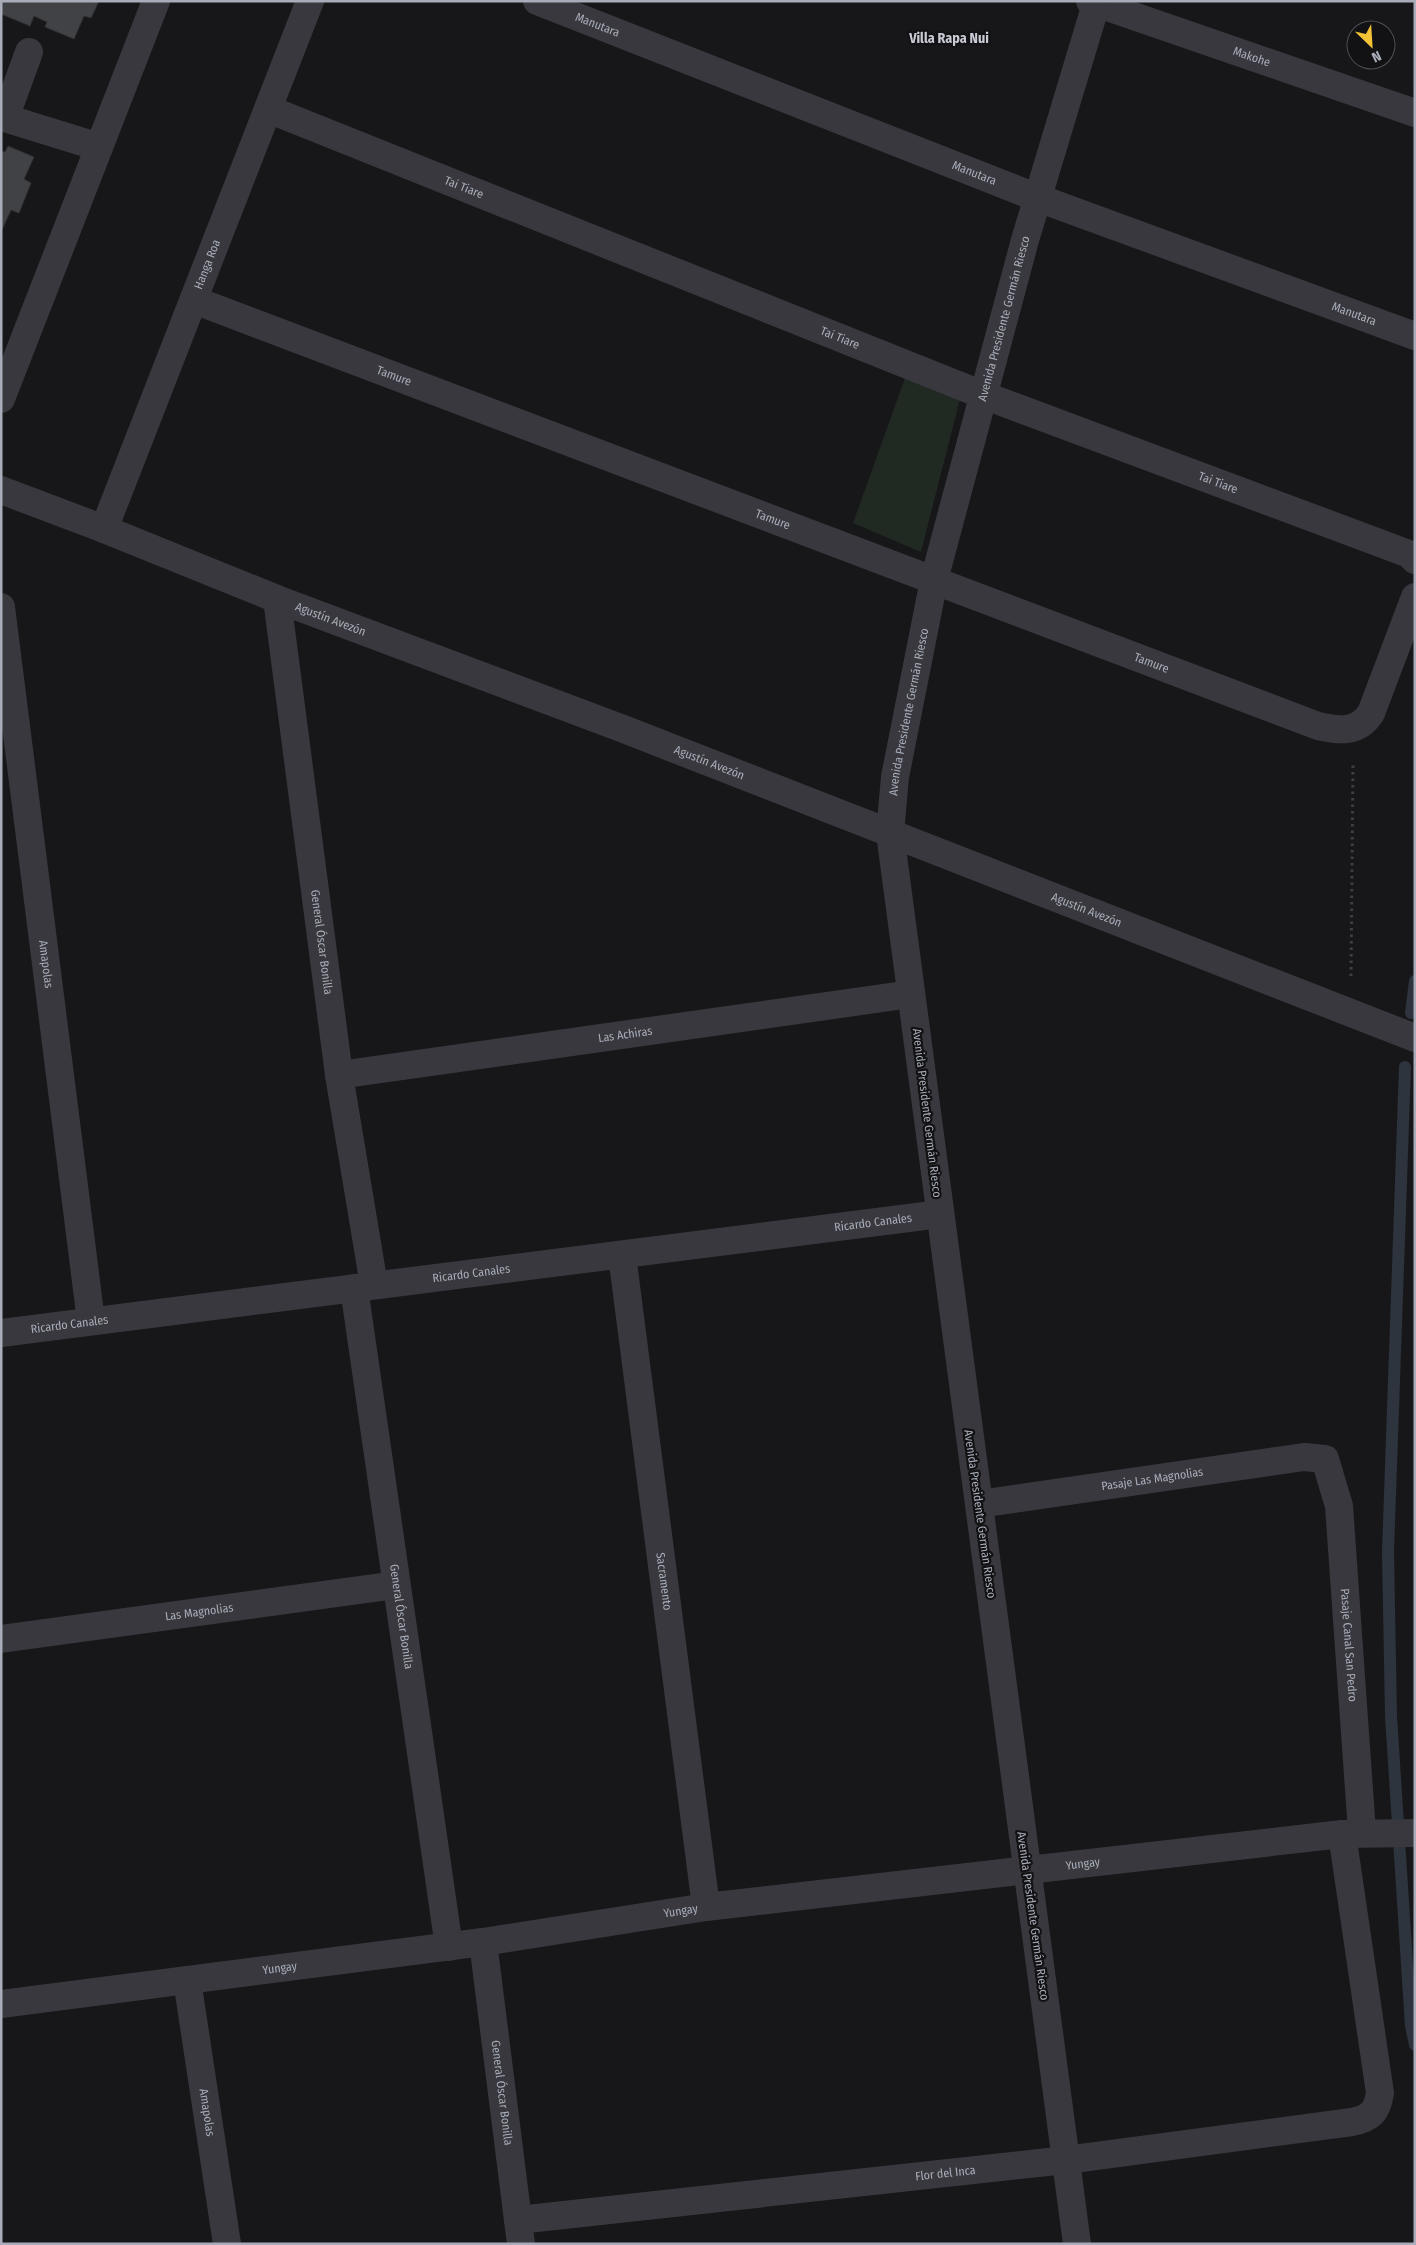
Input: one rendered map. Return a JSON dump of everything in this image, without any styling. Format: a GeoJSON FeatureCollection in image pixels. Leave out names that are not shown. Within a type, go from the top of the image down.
{"type":"FeatureCollection","features":[{"type":"Feature","properties":{"kind":"street"},"geometry":{"type":"LineString","coordinates":[[1,399],[156,1]]}},
{"type":"Feature","properties":{"kind":"street","name":"Hanga Roa"},"geometry":{"type":"LineString","coordinates":[[104,529],[310,1]]}},
{"type":"Feature","properties":{"kind":"street","name":"Manutara"},"geometry":{"type":"LineString","coordinates":[[537,1],[1038,198],[1415,336]]}},
{"type":"Feature","properties":{"kind":"street","name":"Avenida Presidente Germán Riesco"},"geometry":{"type":"LineString","coordinates":[[1077,2244],[890,833],[895,778],[934,580],[983,395],[1094,2]]}},
{"type":"Feature","properties":{"kind":"street","name":"Makohe"},"geometry":{"type":"LineString","coordinates":[[1094,2],[1415,113]]}},
{"type":"Feature","properties":{"kind":"street"},"geometry":{"type":"LineString","coordinates":[[29,52],[6,118],[100,147]]}},
{"type":"Feature","properties":{"kind":"street","name":"Tai Tiare"},"geometry":{"type":"LineString","coordinates":[[268,109],[983,395],[1409,554],[1415,560]]}},
{"type":"Feature","properties":{"kind":"street","name":"Tamure"},"geometry":{"type":"LineString","coordinates":[[194,300],[1318,726],[1335,730],[1353,729]]}},
{"type":"Feature","properties":{"kind":"street","name":"Agustín Avezón"},"geometry":{"type":"LineString","coordinates":[[1,490],[104,529],[277,599],[630,732],[1415,1038]]}},
{"type":"Feature","properties":{"kind":"street"},"geometry":{"type":"LineString","coordinates":[[1353,729],[1365,722],[1371,713],[1415,597]]}},
{"type":"Feature","properties":{"kind":"street","name":"General Óscar Bonilla"},"geometry":{"type":"LineString","coordinates":[[277,599],[339,1075],[396,1585],[449,1947]]}},
{"type":"Feature","properties":{"kind":"street","name":"Amapolas"},"geometry":{"type":"LineString","coordinates":[[1,607],[92,1321]]}},
{"type":"Feature","properties":{"kind":"street","name":"Las Achiras"},"geometry":{"type":"LineString","coordinates":[[339,1075],[911,994]]}},
{"type":"Feature","properties":{"kind":"street","name":"Ricardo Canales"},"geometry":{"type":"LineString","coordinates":[[1,1333],[940,1214]]}},
{"type":"Feature","properties":{"kind":"street","name":"Sacramento"},"geometry":{"type":"LineString","coordinates":[[622,1254],[706,1907]]}},
{"type":"Feature","properties":{"kind":"street","name":"Pasaje Las Magnolias"},"geometry":{"type":"LineString","coordinates":[[979,1504],[1304,1457],[1325,1459]]}},
{"type":"Feature","properties":{"kind":"street","name":"Pasaje Canal San Pedro"},"geometry":{"type":"LineString","coordinates":[[1325,1459],[1339,1506],[1352,1833],[1380,2093],[1377,2107],[1372,2116]]}},
{"type":"Feature","properties":{"kind":"street","name":"Las Magnolias"},"geometry":{"type":"LineString","coordinates":[[1,1639],[396,1585]]}},
{"type":"Feature","properties":{"kind":"street","name":"Yungay"},"geometry":{"type":"LineString","coordinates":[[1,2004],[449,1947],[706,1907],[1352,1833],[1415,1833]]}},
{"type":"Feature","properties":{"kind":"street","name":"General Óscar Bonilla"},"geometry":{"type":"LineString","coordinates":[[483,1942],[520,2232]]}},
{"type":"Feature","properties":{"kind":"street","name":"Amapolas"},"geometry":{"type":"LineString","coordinates":[[187,1980],[227,2244]]}},
{"type":"Feature","properties":{"kind":"street","name":"Flor del Inca"},"geometry":{"type":"LineString","coordinates":[[520,2232],[1352,2122],[1372,2116]]}},
{"type":"Feature","properties":{"kind":"path"},"geometry":{"type":"LineString","coordinates":[[1351,1013],[1353,729]]}},
{"type":"Feature","properties":{"kind":"shaded area"},"geometry":{"type":"Polygon","coordinates":[[[905,378],[960,399],[921,552],[853,523],[905,378]]]}},
{"type":"Feature","properties":{"kind":"building"},"geometry":{"type":"Polygon","coordinates":[[[1,1],[99,1],[91,18],[84,16],[74,39],[45,27],[47,22],[34,16],[30,26],[1,14],[1,1]]]}},
{"type":"Feature","properties":{"kind":"building"},"geometry":{"type":"Polygon","coordinates":[[[8,146],[34,157],[24,179],[31,183],[19,213],[11,210],[1,232],[1,151],[5,152],[8,146]]]}},
{"type":"Feature","properties":{"kind":"waterway"},"geometry":{"type":"LineString","coordinates":[[1411,1013],[1415,981]]}},
{"type":"Feature","properties":{"kind":"waterway"},"geometry":{"type":"LineString","coordinates":[[1405,1067],[1388,1552],[1391,1716],[1411,2026],[1415,2045]]}},
{"type":"Feature","properties":{"kind":"district","name":"Villa Rapa Nui"},"geometry":{"type":"Point","coordinates":[949,38]}}]}
